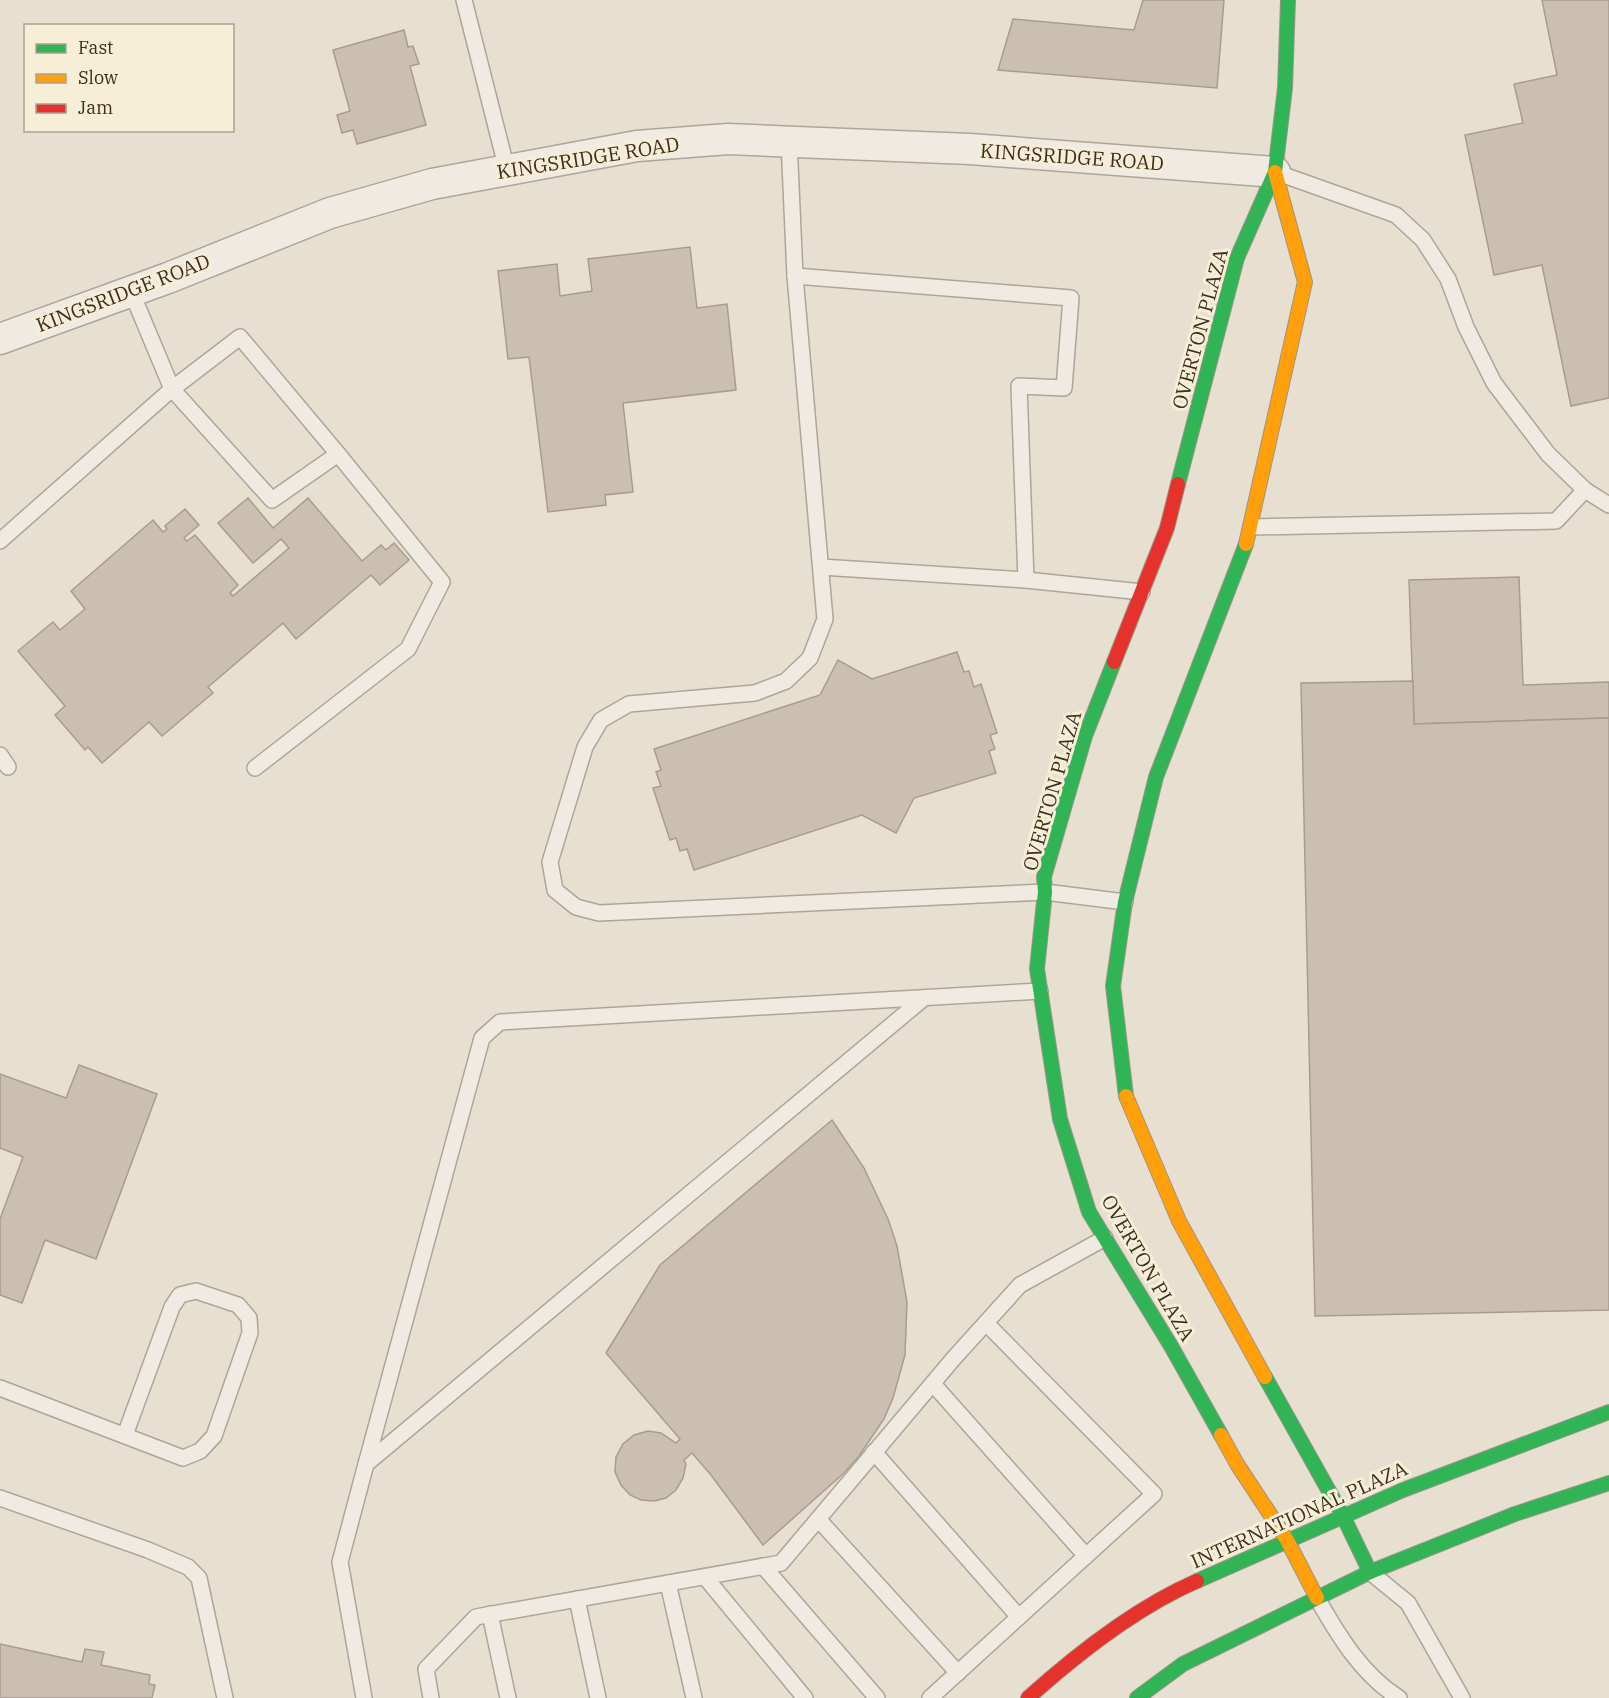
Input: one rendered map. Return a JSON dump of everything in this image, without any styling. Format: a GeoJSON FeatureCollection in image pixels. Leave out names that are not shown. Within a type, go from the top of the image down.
{"type":"FeatureCollection","features":[{"type":"Feature","properties":{"kind":"street","name":"OVERTON PLAZA"},"geometry":{"type":"LineString","coordinates":[[1288,0],[1285,88],[1275,172],[1237,258],[1167,528],[1085,736],[1044,877],[1045,892],[1037,969],[1060,1119],[1089,1212],[1171,1346],[1237,1464],[1287,1540],[1317,1598]]}},
{"type":"Feature","properties":{"kind":"street","name":"KINGSRIDGE ROAD"},"geometry":{"type":"LineString","coordinates":[[0,339],[131,291],[330,213],[432,184],[636,146],[728,139],[789,141],[970,149],[1275,172]]}},
{"type":"Feature","properties":{"kind":"street","name":"OVERTON PLAZA"},"geometry":{"type":"LineString","coordinates":[[1275,172],[1305,282],[1251,527],[1156,777],[1125,902],[1113,986],[1125,1094],[1179,1221],[1343,1516],[1370,1572]]}},
{"type":"Feature","properties":{"kind":"street","name":"INTERNATIONAL PLAZA"},"geometry":{"type":"LineString","coordinates":[[1028,1698],[1111,1631],[1174,1591],[1287,1540],[1473,1462],[1609,1412]]}},
{"type":"Feature","properties":{"kind":"street"},"geometry":{"type":"LineString","coordinates":[[1137,1698],[1183,1664],[1370,1572],[1515,1514],[1609,1483]]}},
{"type":"Feature","properties":{"kind":"lane"},"geometry":{"type":"LineString","coordinates":[[464,0],[507,170]]}},
{"type":"Feature","properties":{"kind":"lane"},"geometry":{"type":"LineString","coordinates":[[789,141],[795,276],[825,619],[810,658],[786,681],[755,693],[629,704],[601,720],[585,747],[550,862],[555,890],[576,907],[599,914],[1045,892],[1125,902]]}},
{"type":"Feature","properties":{"kind":"lane"},"geometry":{"type":"LineString","coordinates":[[1275,172],[1396,215],[1422,240],[1448,279],[1466,327],[1494,383],[1548,454],[1585,490],[1609,505]]}},
{"type":"Feature","properties":{"kind":"lane"},"geometry":{"type":"LineString","coordinates":[[795,276],[1071,298],[1064,388],[1019,386],[1026,580]]}},
{"type":"Feature","properties":{"kind":"lane"},"geometry":{"type":"LineString","coordinates":[[131,291],[172,389],[272,500],[338,454]]}},
{"type":"Feature","properties":{"kind":"lane"},"geometry":{"type":"LineString","coordinates":[[0,541],[172,389],[240,337],[442,582],[408,649],[255,768]]}},
{"type":"Feature","properties":{"kind":"lane"},"geometry":{"type":"LineString","coordinates":[[1251,527],[1556,521],[1585,490]]}},
{"type":"Feature","properties":{"kind":"lane"},"geometry":{"type":"LineString","coordinates":[[821,567],[1026,580],[1142,592]]}},
{"type":"Feature","properties":{"kind":"lane"},"geometry":{"type":"LineString","coordinates":[[364,1698],[340,1562],[482,1038],[500,1022],[1040,991]]}},
{"type":"Feature","properties":{"kind":"lane"},"geometry":{"type":"LineString","coordinates":[[366,1464],[924,998]]}},
{"type":"Feature","properties":{"kind":"lane"},"geometry":{"type":"LineString","coordinates":[[431,1698],[426,1669],[476,1617],[781,1563],[933,1383],[1020,1285],[1105,1238]]}},
{"type":"Feature","properties":{"kind":"lane"},"geometry":{"type":"LineString","coordinates":[[0,1388],[183,1458],[200,1451],[214,1436],[250,1334],[249,1318],[238,1305],[196,1292],[180,1295],[172,1307],[125,1435]]}},
{"type":"Feature","properties":{"kind":"lane"},"geometry":{"type":"LineString","coordinates":[[930,1698],[1154,1494],[986,1323]]}},
{"type":"Feature","properties":{"kind":"lane"},"geometry":{"type":"LineString","coordinates":[[933,1383],[1086,1556]]}},
{"type":"Feature","properties":{"kind":"lane"},"geometry":{"type":"LineString","coordinates":[[874,1452],[1019,1617]]}},
{"type":"Feature","properties":{"kind":"lane"},"geometry":{"type":"LineString","coordinates":[[0,1498],[148,1550],[188,1567],[199,1578],[225,1698]]}},
{"type":"Feature","properties":{"kind":"lane"},"geometry":{"type":"LineString","coordinates":[[818,1519],[958,1673]]}},
{"type":"Feature","properties":{"kind":"lane"},"geometry":{"type":"LineString","coordinates":[[763,1566],[877,1698]]}},
{"type":"Feature","properties":{"kind":"lane"},"geometry":{"type":"LineString","coordinates":[[1370,1572],[1408,1603],[1462,1698]]}},
{"type":"Feature","properties":{"kind":"lane"},"geometry":{"type":"LineString","coordinates":[[705,1577],[805,1698]]}},
{"type":"Feature","properties":{"kind":"lane"},"geometry":{"type":"LineString","coordinates":[[668,1583],[694,1698]]}},
{"type":"Feature","properties":{"kind":"lane"},"geometry":{"type":"LineString","coordinates":[[1317,1598],[1342,1641],[1383,1689],[1399,1698]]}},
{"type":"Feature","properties":{"kind":"lane"},"geometry":{"type":"LineString","coordinates":[[577,1599],[598,1698]]}},
{"type":"Feature","properties":{"kind":"lane"},"geometry":{"type":"LineString","coordinates":[[490,1614],[508,1698]]}},
{"type":"Feature","properties":{"kind":"building"},"geometry":{"type":"Polygon","coordinates":[[[1143,0],[1224,0],[1217,88],[998,70],[1013,19],[1134,30],[1143,0]]]}},
{"type":"Feature","properties":{"kind":"building"},"geometry":{"type":"Polygon","coordinates":[[[1542,0],[1609,0],[1609,398],[1571,406],[1542,265],[1494,275],[1465,135],[1523,123],[1514,84],[1557,75],[1542,0]]]}},
{"type":"Feature","properties":{"kind":"building"},"geometry":{"type":"Polygon","coordinates":[[[404,30],[408,47],[413,46],[419,64],[410,66],[426,125],[357,144],[353,130],[342,133],[337,115],[350,111],[333,50],[404,30]]]}},
{"type":"Feature","properties":{"kind":"building"},"geometry":{"type":"Polygon","coordinates":[[[690,247],[697,308],[727,304],[736,390],[623,403],[633,492],[605,495],[606,505],[548,512],[529,357],[508,359],[498,271],[557,264],[560,296],[592,291],[588,259],[690,247]]]}},
{"type":"Feature","properties":{"kind":"building"},"geometry":{"type":"Polygon","coordinates":[[[248,498],[273,528],[308,498],[362,561],[381,545],[386,550],[394,543],[409,560],[380,585],[371,575],[296,639],[283,623],[208,687],[213,693],[162,736],[149,722],[102,763],[88,747],[85,750],[55,715],[65,706],[18,651],[53,622],[60,630],[85,609],[71,591],[153,520],[163,532],[167,529],[165,526],[185,509],[199,525],[184,538],[187,541],[195,535],[238,585],[230,593],[233,596],[289,548],[281,539],[253,563],[218,523],[248,498]]]}},
{"type":"Feature","properties":{"kind":"building"},"geometry":{"type":"Polygon","coordinates":[[[1519,577],[1523,685],[1609,682],[1609,718],[1414,724],[1409,580],[1519,577]]]}},
{"type":"Feature","properties":{"kind":"building"},"geometry":{"type":"Polygon","coordinates":[[[957,652],[964,672],[969,671],[974,687],[981,684],[997,733],[990,735],[995,749],[989,751],[996,773],[914,798],[896,833],[862,815],[694,870],[687,849],[680,851],[676,838],[670,840],[653,788],[661,786],[656,772],[661,770],[654,749],[820,695],[838,660],[872,679],[957,652]]]}},
{"type":"Feature","properties":{"kind":"building"},"geometry":{"type":"Polygon","coordinates":[[[1413,681],[1414,724],[1609,718],[1609,1310],[1315,1316],[1301,683],[1413,681]]]}},
{"type":"Feature","properties":{"kind":"building"},"geometry":{"type":"Polygon","coordinates":[[[79,1065],[157,1094],[96,1259],[45,1240],[22,1303],[0,1295],[0,1219],[23,1157],[0,1148],[0,1074],[66,1098],[79,1065]]]}},
{"type":"Feature","properties":{"kind":"building"},"geometry":{"type":"Polygon","coordinates":[[[832,1120],[864,1168],[888,1219],[897,1246],[907,1302],[905,1355],[893,1398],[884,1419],[859,1456],[844,1473],[763,1545],[692,1453],[684,1460],[686,1464],[683,1478],[676,1490],[666,1498],[654,1501],[641,1500],[630,1495],[621,1485],[615,1472],[616,1457],[623,1444],[634,1435],[648,1431],[661,1433],[676,1443],[680,1439],[606,1353],[660,1265],[832,1120]]]}},
{"type":"Feature","properties":{"kind":"building"},"geometry":{"type":"Polygon","coordinates":[[[0,1644],[82,1662],[85,1649],[104,1652],[101,1665],[150,1675],[149,1684],[155,1685],[152,1698],[0,1698],[0,1644]]]}},
{"type":"Feature","properties":{"kind":"traffic: fast"},"geometry":{"type":"LineString","coordinates":[[1178,484],[1237,258],[1275,172],[1285,88],[1288,0]]}},
{"type":"Feature","properties":{"kind":"traffic: fast"},"geometry":{"type":"LineString","coordinates":[[1126,1096],[1113,986],[1125,902],[1156,777],[1246,544]]}},
{"type":"Feature","properties":{"kind":"traffic: fast"},"geometry":{"type":"LineString","coordinates":[[1114,662],[1085,736],[1044,877],[1045,892],[1037,969],[1060,1119],[1089,1212],[1171,1346],[1221,1435]]}},
{"type":"Feature","properties":{"kind":"traffic: fast"},"geometry":{"type":"LineString","coordinates":[[1265,1377],[1343,1516],[1370,1572]]}},
{"type":"Feature","properties":{"kind":"traffic: fast"},"geometry":{"type":"LineString","coordinates":[[1197,1581],[1403,1490],[1609,1412]]}},
{"type":"Feature","properties":{"kind":"traffic: fast"},"geometry":{"type":"LineString","coordinates":[[1137,1698],[1183,1664],[1370,1572],[1515,1514],[1609,1483]]}},
{"type":"Feature","properties":{"kind":"traffic: slow"},"geometry":{"type":"LineString","coordinates":[[1246,544],[1305,282],[1275,172]]}},
{"type":"Feature","properties":{"kind":"traffic: slow"},"geometry":{"type":"LineString","coordinates":[[1126,1096],[1179,1221],[1265,1377]]}},
{"type":"Feature","properties":{"kind":"traffic: slow"},"geometry":{"type":"LineString","coordinates":[[1221,1435],[1237,1464],[1287,1540],[1317,1598]]}},
{"type":"Feature","properties":{"kind":"traffic: jam"},"geometry":{"type":"LineString","coordinates":[[1114,662],[1167,528],[1178,484]]}},
{"type":"Feature","properties":{"kind":"traffic: jam"},"geometry":{"type":"LineString","coordinates":[[1028,1698],[1129,1618],[1197,1581]]}}]}
